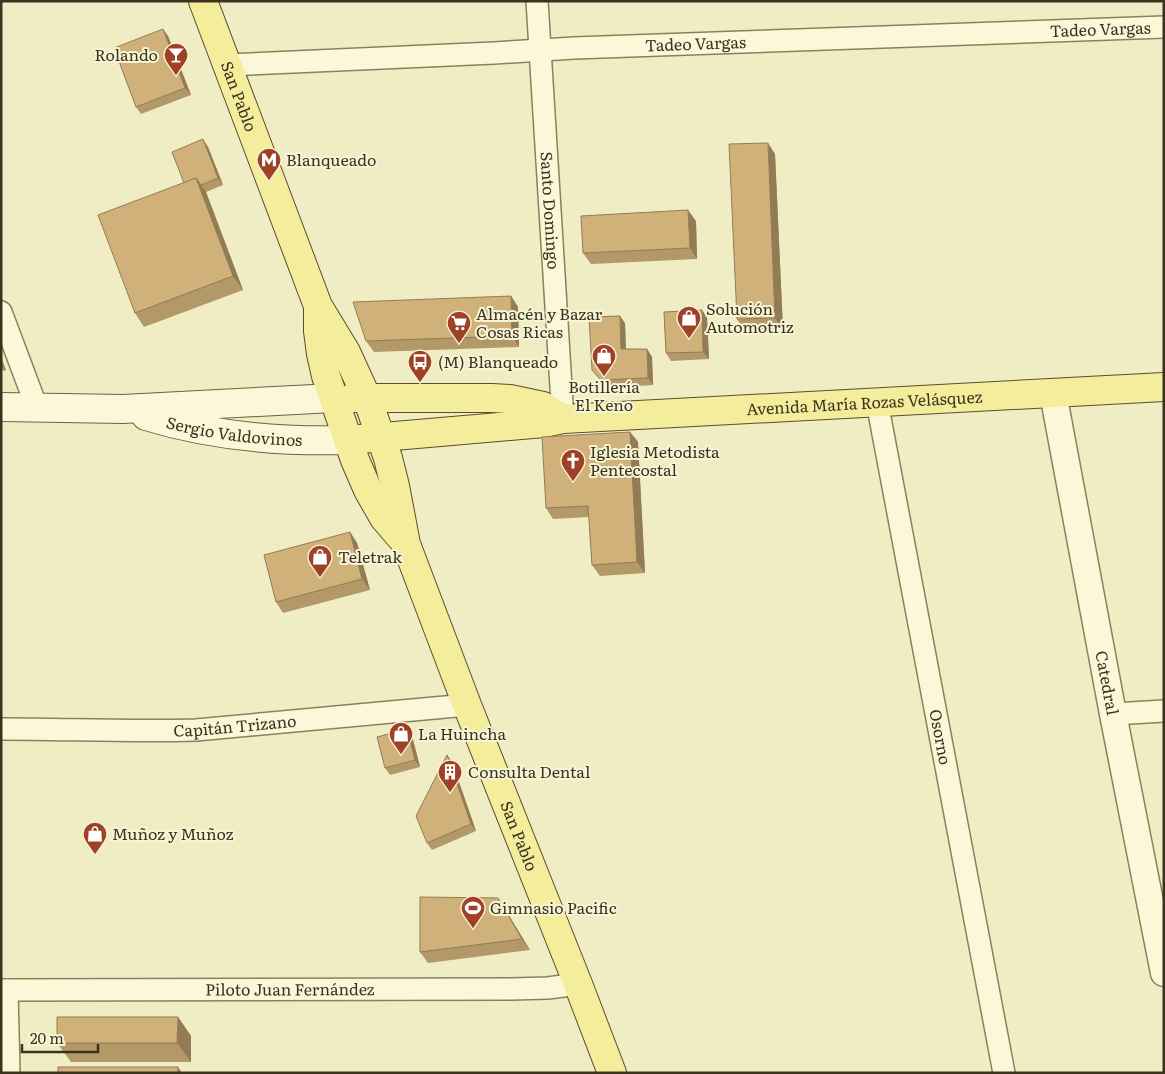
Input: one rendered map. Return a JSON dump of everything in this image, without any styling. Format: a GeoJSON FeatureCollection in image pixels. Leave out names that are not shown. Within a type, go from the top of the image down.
{"type":"FeatureCollection","features":[{"type":"Feature","properties":{"kind":"main road","name":"San Pablo"},"geometry":{"type":"LineString","coordinates":[[202,1],[318,306],[346,352],[368,398],[395,486],[406,544],[467,705],[612,1073]]}},
{"type":"Feature","properties":{"kind":"main road","name":"San Pablo"},"geometry":{"type":"LineString","coordinates":[[318,306],[318,331],[326,376],[355,460],[368,490],[384,518],[406,544]]}},
{"type":"Feature","properties":{"kind":"main road","name":"Avenida María Rozas Velásquez"},"geometry":{"type":"LineString","coordinates":[[348,440],[563,420],[1164,386]]}},
{"type":"Feature","properties":{"kind":"main road"},"geometry":{"type":"LineString","coordinates":[[333,398],[510,399],[543,406],[563,420]]}},
{"type":"Feature","properties":{"kind":"main road","name":"Sergio Valdovinos"},"geometry":{"type":"LineString","coordinates":[[1,408],[123,409],[333,398]]}},
{"type":"Feature","properties":{"kind":"main road","name":"Sergio Valdovinos"},"geometry":{"type":"LineString","coordinates":[[123,409],[186,426],[250,437],[314,441],[348,440]]}},
{"type":"Feature","properties":{"kind":"street","name":"Santo Domingo"},"geometry":{"type":"LineString","coordinates":[[537,1],[563,420]]}},
{"type":"Feature","properties":{"kind":"street","name":"Tadeo Vargas"},"geometry":{"type":"LineString","coordinates":[[227,65],[594,47],[1164,27]]}},
{"type":"Feature","properties":{"kind":"street"},"geometry":{"type":"LineString","coordinates":[[1,312],[37,408]]}},
{"type":"Feature","properties":{"kind":"street","name":"Catedral"},"geometry":{"type":"LineString","coordinates":[[1053,393],[1112,714],[1164,973]]}},
{"type":"Feature","properties":{"kind":"street","name":"Osorno"},"geometry":{"type":"LineString","coordinates":[[877,402],[1004,1073]]}},
{"type":"Feature","properties":{"kind":"street","name":"Capitán Trizano"},"geometry":{"type":"LineString","coordinates":[[1,730],[196,730],[467,705]]}},
{"type":"Feature","properties":{"kind":"street"},"geometry":{"type":"LineString","coordinates":[[1112,714],[1164,711]]}},
{"type":"Feature","properties":{"kind":"street","name":"Piloto Juan Fernández"},"geometry":{"type":"LineString","coordinates":[[4,990],[511,989],[548,988],[578,984]]}},
{"type":"Feature","properties":{"kind":"street"},"geometry":{"type":"LineString","coordinates":[[4,990],[9,1073]]}},
{"type":"Feature","properties":{"kind":"building"},"geometry":{"type":"Polygon","coordinates":[[[163,29],[185,88],[136,107],[114,48],[163,29]]]}},
{"type":"Feature","properties":{"kind":"building"},"geometry":{"type":"Polygon","coordinates":[[[203,139],[218,178],[201,185],[196,178],[184,183],[172,152],[203,139]]]}},
{"type":"Feature","properties":{"kind":"building"},"geometry":{"type":"Polygon","coordinates":[[[768,143],[775,318],[737,319],[729,144],[768,143]]]}},
{"type":"Feature","properties":{"kind":"building"},"geometry":{"type":"Polygon","coordinates":[[[196,178],[233,276],[135,313],[98,215],[196,178]]]}},
{"type":"Feature","properties":{"kind":"building"},"geometry":{"type":"Polygon","coordinates":[[[688,210],[690,248],[583,253],[581,216],[688,210]]]}},
{"type":"Feature","properties":{"kind":"building"},"geometry":{"type":"Polygon","coordinates":[[[511,296],[512,336],[366,341],[353,302],[511,296]]]}},
{"type":"Feature","properties":{"kind":"building","name":"Solución Automotriz"},"geometry":{"type":"Polygon","coordinates":[[[702,310],[703,352],[666,353],[664,312],[702,310]]]}},
{"type":"Feature","properties":{"kind":"building"},"geometry":{"type":"Polygon","coordinates":[[[620,316],[621,349],[647,349],[648,378],[601,380],[592,370],[589,317],[620,316]]]}},
{"type":"Feature","properties":{"kind":"building"},"geometry":{"type":"Polygon","coordinates":[[[630,432],[637,562],[592,565],[588,506],[546,508],[542,437],[630,432]]]}},
{"type":"Feature","properties":{"kind":"building","name":"Teletrak"},"geometry":{"type":"Polygon","coordinates":[[[350,532],[362,579],[276,602],[264,555],[350,532]]]}},
{"type":"Feature","properties":{"kind":"building","name":"La Huincha"},"geometry":{"type":"Polygon","coordinates":[[[407,729],[415,760],[385,768],[377,737],[407,729]]]}},
{"type":"Feature","properties":{"kind":"building","name":"Consulta Dental"},"geometry":{"type":"Polygon","coordinates":[[[447,755],[471,824],[427,843],[416,816],[447,755]]]}},
{"type":"Feature","properties":{"kind":"building","name":"Gimnasio Pacific"},"geometry":{"type":"Polygon","coordinates":[[[420,897],[498,898],[522,939],[420,952],[420,897]]]}},
{"type":"Feature","properties":{"kind":"building"},"geometry":{"type":"Polygon","coordinates":[[[57,1017],[178,1017],[177,1043],[57,1043],[57,1017]]]}},
{"type":"Feature","properties":{"kind":"building"},"geometry":{"type":"Polygon","coordinates":[[[58,1067],[178,1067],[178,1073],[58,1073],[58,1067]]]}},
{"type":"Feature","properties":{"kind":"place","name":"Rolando"},"geometry":{"type":"Point","coordinates":[176,76]}},
{"type":"Feature","properties":{"kind":"place","name":"Blanqueado"},"geometry":{"type":"Point","coordinates":[269,181]}},
{"type":"Feature","properties":{"kind":"place","name":"Solución Automotriz"},"geometry":{"type":"Point","coordinates":[689,339]}},
{"type":"Feature","properties":{"kind":"place","name":"Almacén y Bazar Cosas Ricas"},"geometry":{"type":"Point","coordinates":[459,344]}},
{"type":"Feature","properties":{"kind":"place","name":"Botillería El Keno"},"geometry":{"type":"Point","coordinates":[604,377]}},
{"type":"Feature","properties":{"kind":"place","name":"(M) Blanqueado"},"geometry":{"type":"Point","coordinates":[420,383]}},
{"type":"Feature","properties":{"kind":"place","name":"Iglesia Metodista Pentecostal"},"geometry":{"type":"Point","coordinates":[573,482]}},
{"type":"Feature","properties":{"kind":"place","name":"Teletrak"},"geometry":{"type":"Point","coordinates":[320,578]}},
{"type":"Feature","properties":{"kind":"place","name":"La Huincha"},"geometry":{"type":"Point","coordinates":[401,755]}},
{"type":"Feature","properties":{"kind":"place","name":"Consulta Dental"},"geometry":{"type":"Point","coordinates":[450,793]}},
{"type":"Feature","properties":{"kind":"place","name":"Muñoz y Muñoz"},"geometry":{"type":"Point","coordinates":[95,855]}},
{"type":"Feature","properties":{"kind":"place","name":"Gimnasio Pacific"},"geometry":{"type":"Point","coordinates":[473,929]}}]}
